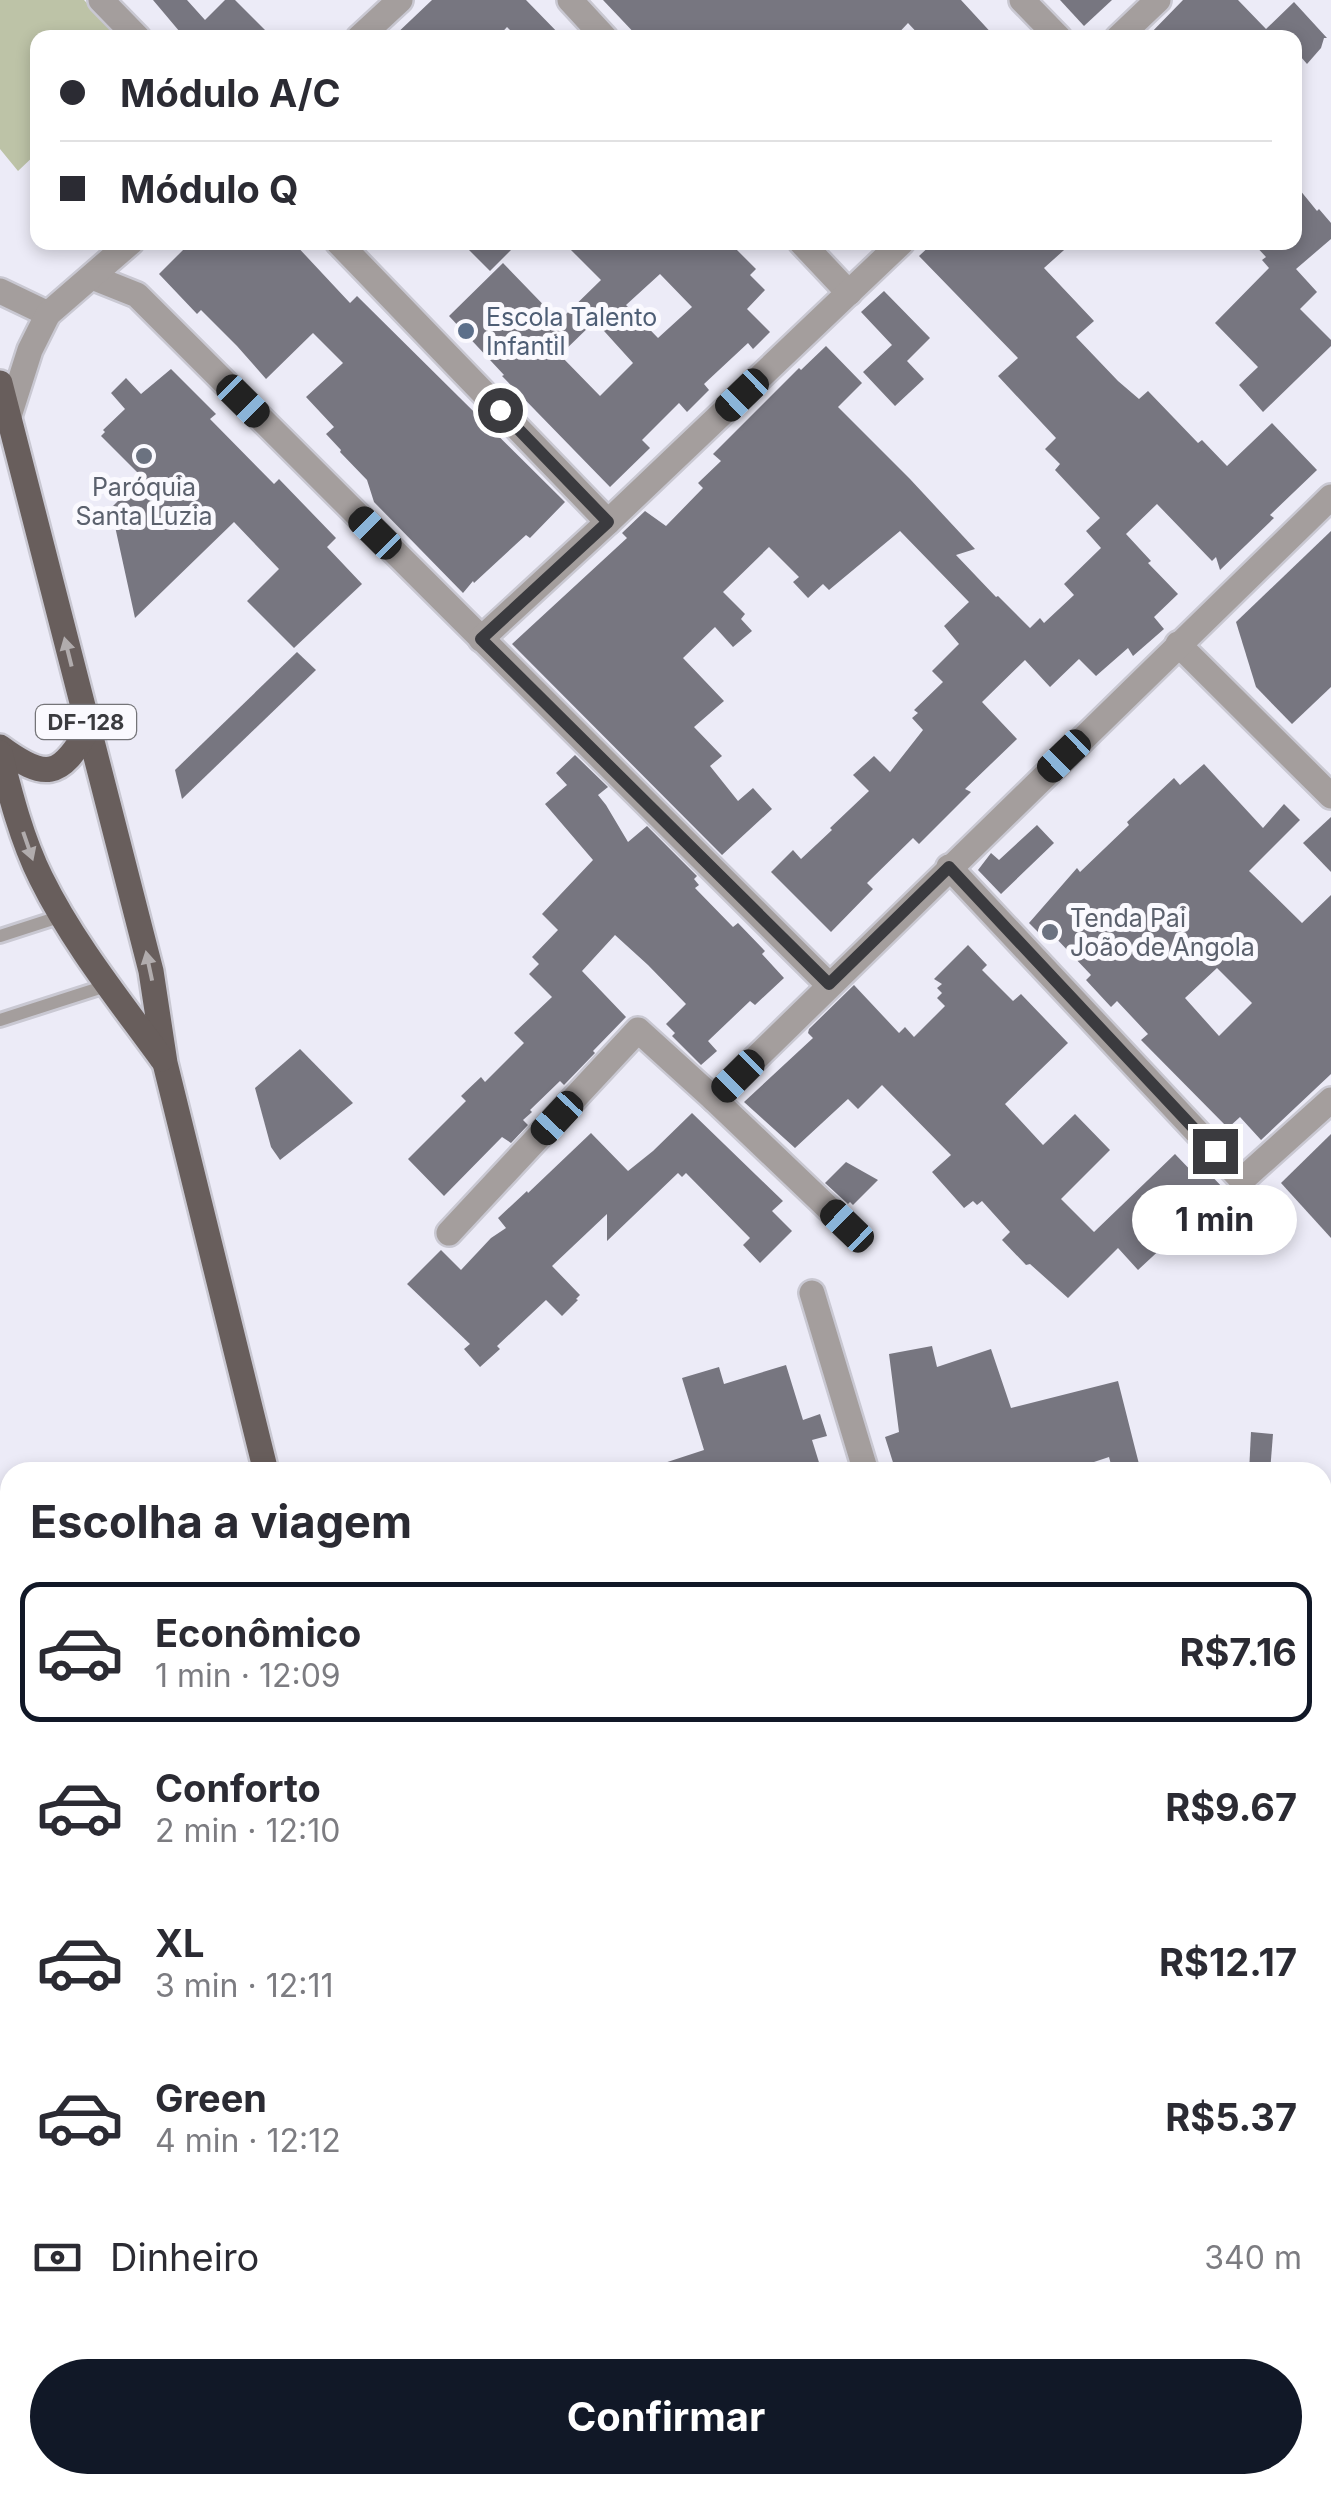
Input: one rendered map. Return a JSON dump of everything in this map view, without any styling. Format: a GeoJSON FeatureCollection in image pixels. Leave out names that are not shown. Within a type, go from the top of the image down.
{"type":"FeatureCollection","features":[{"type":"Feature","properties":{"kind":"main road","name":"DF-128"},"geometry":{"type":"LineString","coordinates":[[0,383],[152,971],[165,1062],[264,1462]]}},
{"type":"Feature","properties":{"kind":"main road"},"geometry":{"type":"LineString","coordinates":[[0,750],[40,771],[60,766],[74,755],[88,730]]}},
{"type":"Feature","properties":{"kind":"main road","name":"DF-128"},"geometry":{"type":"LineString","coordinates":[[0,750],[31,857],[62,916],[165,1062]]}},
{"type":"Feature","properties":{"kind":"street"},"geometry":{"type":"LineString","coordinates":[[101,0],[130,30]]}},
{"type":"Feature","properties":{"kind":"street"},"geometry":{"type":"LineString","coordinates":[[368,30],[400,0]]}},
{"type":"Feature","properties":{"kind":"street"},"geometry":{"type":"LineString","coordinates":[[570,0],[598,30]]}},
{"type":"Feature","properties":{"kind":"street"},"geometry":{"type":"LineString","coordinates":[[1022,0],[1051,30]]}},
{"type":"Feature","properties":{"kind":"street"},"geometry":{"type":"LineString","coordinates":[[1126,30],[1158,0]]}},
{"type":"Feature","properties":{"kind":"street"},"geometry":{"type":"LineString","coordinates":[[9,416],[30,350],[48,314],[122,250]]}},
{"type":"Feature","properties":{"kind":"street"},"geometry":{"type":"LineString","coordinates":[[346,250],[608,522]]}},
{"type":"Feature","properties":{"kind":"street"},"geometry":{"type":"LineString","coordinates":[[810,250],[850,292]]}},
{"type":"Feature","properties":{"kind":"street"},"geometry":{"type":"LineString","coordinates":[[481,639],[894,250]]}},
{"type":"Feature","properties":{"kind":"street"},"geometry":{"type":"LineString","coordinates":[[92,277],[138,295],[829,984]]}},
{"type":"Feature","properties":{"kind":"street"},"geometry":{"type":"LineString","coordinates":[[0,290],[48,314]]}},
{"type":"Feature","properties":{"kind":"street"},"geometry":{"type":"LineString","coordinates":[[714,1098],[1331,496]]}},
{"type":"Feature","properties":{"kind":"street"},"geometry":{"type":"LineString","coordinates":[[1178,644],[1331,796]]}},
{"type":"Feature","properties":{"kind":"street"},"geometry":{"type":"LineString","coordinates":[[949,867],[1242,1180],[1331,1100]]}},
{"type":"Feature","properties":{"kind":"street"},"geometry":{"type":"LineString","coordinates":[[450,1234],[638,1030],[847,1226]]}},
{"type":"Feature","properties":{"kind":"street"},"geometry":{"type":"LineString","coordinates":[[812,1292],[863,1462]]}},
{"type":"Feature","properties":{"kind":"lane"},"geometry":{"type":"LineString","coordinates":[[0,936],[62,916]]}},
{"type":"Feature","properties":{"kind":"lane"},"geometry":{"type":"LineString","coordinates":[[0,1020],[109,985]]}},
{"type":"Feature","properties":{"kind":"green space"},"geometry":{"type":"Polygon","coordinates":[[[0,0],[84,0],[112,30],[30,30],[30,160],[18,171],[0,149],[0,0]]]}},
{"type":"Feature","properties":{"kind":"building"},"geometry":{"type":"Polygon","coordinates":[[[153,0],[187,0],[205,20],[225,0],[235,0],[265,30],[178,30],[153,0]]]}},
{"type":"Feature","properties":{"kind":"building"},"geometry":{"type":"Polygon","coordinates":[[[432,0],[526,0],[555,30],[507,27],[400,30],[432,0]]]}},
{"type":"Feature","properties":{"kind":"building"},"geometry":{"type":"Polygon","coordinates":[[[603,0],[961,0],[989,30],[915,30],[908,23],[901,30],[631,30],[603,0]]]}},
{"type":"Feature","properties":{"kind":"building"},"geometry":{"type":"Polygon","coordinates":[[[1060,0],[1112,0],[1084,26],[1060,0]]]}},
{"type":"Feature","properties":{"kind":"building"},"geometry":{"type":"Polygon","coordinates":[[[1183,0],[1238,0],[1266,29],[1294,2],[1327,38],[1307,64],[1302,58],[1302,30],[1154,30],[1183,0]]]}},
{"type":"Feature","properties":{"kind":"building"},"geometry":{"type":"Polygon","coordinates":[[[1302,193],[1331,223],[1331,239],[1296,269],[1317,292],[1300,309],[1331,340],[1331,346],[1263,412],[1239,385],[1258,367],[1215,323],[1269,268],[1262,260],[1266,257],[1259,250],[1302,250],[1302,193]]]}},
{"type":"Feature","properties":{"kind":"building"},"geometry":{"type":"Polygon","coordinates":[[[183,250],[300,250],[350,303],[357,296],[565,502],[530,538],[526,535],[463,593],[374,502],[367,480],[326,434],[334,427],[306,397],[343,363],[313,333],[266,379],[201,310],[197,314],[159,274],[183,250]]]}},
{"type":"Feature","properties":{"kind":"building"},"geometry":{"type":"Polygon","coordinates":[[[469,250],[511,250],[490,271],[469,250]]]}},
{"type":"Feature","properties":{"kind":"building"},"geometry":{"type":"Polygon","coordinates":[[[571,250],[737,250],[756,269],[750,275],[765,290],[747,309],[770,332],[753,349],[748,343],[704,384],[709,390],[687,412],[679,403],[642,440],[650,448],[610,487],[449,316],[503,263],[559,321],[601,280],[571,250]],[[660,274],[626,305],[658,338],[692,307],[660,274]],[[595,321],[560,355],[600,396],[633,363],[595,321]]]}},
{"type":"Feature","properties":{"kind":"building"},"geometry":{"type":"Polygon","coordinates":[[[925,250],[1064,250],[1044,268],[1094,321],[1076,337],[1118,381],[1139,399],[1148,391],[1198,443],[1202,440],[1227,466],[1272,423],[1317,470],[1220,570],[1216,557],[1212,561],[1157,504],[1126,534],[1178,594],[1154,617],[1164,629],[1133,656],[1128,648],[1096,676],[1079,659],[1050,687],[1025,660],[982,702],[1017,739],[965,789],[971,792],[919,844],[913,838],[867,883],[873,889],[831,932],[771,872],[793,850],[801,859],[869,791],[853,775],[874,756],[890,772],[923,730],[912,718],[918,713],[914,710],[943,682],[932,671],[959,644],[944,626],[969,602],[900,531],[829,590],[823,584],[808,598],[793,582],[799,577],[769,547],[723,592],[745,614],[741,619],[752,631],[733,647],[715,627],[683,658],[724,701],[694,727],[722,756],[710,766],[738,801],[753,788],[772,809],[722,855],[512,644],[627,538],[622,533],[645,511],[666,526],[703,488],[698,483],[721,461],[713,454],[826,346],[862,383],[838,407],[975,549],[956,555],[996,597],[1030,628],[1040,618],[1044,623],[1074,595],[1064,584],[1101,548],[1086,531],[1100,518],[1055,470],[1060,464],[1045,449],[1056,438],[998,376],[1018,358],[919,256],[925,250]]]}},
{"type":"Feature","properties":{"kind":"building"},"geometry":{"type":"Polygon","coordinates":[[[884,291],[930,338],[907,361],[924,379],[895,406],[863,372],[892,345],[861,312],[884,291]]]}},
{"type":"Feature","properties":{"kind":"building","name":"Paróquia Santa Luzia"},"geometry":{"type":"Polygon","coordinates":[[[171,369],[216,414],[210,419],[274,484],[279,479],[336,538],[327,547],[362,584],[294,648],[247,601],[279,569],[234,522],[135,618],[111,508],[142,477],[101,436],[125,409],[111,393],[126,378],[141,394],[171,369]]]}},
{"type":"Feature","properties":{"kind":"building"},"geometry":{"type":"Polygon","coordinates":[[[1331,531],[1331,687],[1292,724],[1256,687],[1236,622],[1331,531]]]}},
{"type":"Feature","properties":{"kind":"building"},"geometry":{"type":"Polygon","coordinates":[[[297,652],[316,670],[182,799],[175,770],[297,652]]]}},
{"type":"Feature","properties":{"kind":"building"},"geometry":{"type":"Polygon","coordinates":[[[575,755],[608,787],[598,795],[628,842],[647,826],[697,876],[694,879],[699,885],[695,888],[733,927],[738,923],[784,978],[755,1005],[750,1001],[708,1041],[717,1051],[701,1065],[672,1036],[675,1033],[666,1024],[686,1004],[615,935],[582,971],[626,1017],[564,1085],[560,1081],[530,1110],[523,1120],[528,1125],[511,1143],[502,1137],[444,1196],[408,1159],[466,1101],[461,1096],[481,1077],[485,1082],[524,1043],[514,1033],[552,997],[529,974],[539,964],[532,957],[558,930],[542,914],[593,860],[545,804],[567,785],[556,773],[575,755]]]}},
{"type":"Feature","properties":{"kind":"building"},"geometry":{"type":"Polygon","coordinates":[[[1204,764],[1263,828],[1284,804],[1300,820],[1249,871],[1302,923],[1331,895],[1331,1074],[1261,1140],[1240,1117],[1228,1128],[1141,1040],[1148,1034],[1117,1001],[1111,1007],[1086,980],[1091,975],[1053,935],[1047,941],[1029,923],[1077,868],[1080,872],[1174,778],[1180,785],[1204,764]],[[1217,968],[1185,998],[1219,1036],[1252,1003],[1217,968]]]}},
{"type":"Feature","properties":{"kind":"building"},"geometry":{"type":"Polygon","coordinates":[[[1331,817],[1331,872],[1303,843],[1331,817]]]}},
{"type":"Feature","properties":{"kind":"building"},"geometry":{"type":"Polygon","coordinates":[[[1037,825],[1054,843],[1001,894],[978,870],[991,853],[999,860],[1037,825]]]}},
{"type":"Feature","properties":{"kind":"building"},"geometry":{"type":"Polygon","coordinates":[[[968,945],[987,965],[982,970],[1013,1001],[1021,994],[1068,1043],[1005,1104],[1043,1145],[1075,1114],[1110,1150],[1061,1199],[1094,1232],[1175,1154],[1198,1178],[1206,1170],[1224,1189],[1225,1194],[1209,1214],[1225,1232],[1201,1254],[1180,1231],[1138,1270],[1118,1248],[1068,1298],[1002,1240],[1010,1232],[982,1201],[977,1205],[973,1201],[964,1208],[932,1172],[951,1155],[882,1085],[858,1109],[848,1099],[795,1148],[744,1102],[813,1038],[809,1029],[854,985],[899,1033],[905,1027],[914,1037],[945,1006],[937,998],[942,993],[937,988],[942,984],[934,979],[968,945]]]}},
{"type":"Feature","properties":{"kind":"building"},"geometry":{"type":"Polygon","coordinates":[[[300,1049],[353,1103],[280,1160],[271,1147],[255,1088],[300,1049]]]}},
{"type":"Feature","properties":{"kind":"building"},"geometry":{"type":"Polygon","coordinates":[[[692,1113],[783,1201],[772,1211],[792,1231],[760,1263],[743,1245],[750,1238],[686,1173],[682,1177],[678,1173],[607,1241],[607,1214],[552,1266],[580,1295],[578,1300],[562,1316],[546,1300],[480,1367],[464,1349],[470,1344],[407,1284],[441,1250],[461,1270],[506,1228],[498,1218],[591,1133],[628,1171],[692,1113]]]}},
{"type":"Feature","properties":{"kind":"building"},"geometry":{"type":"Polygon","coordinates":[[[1331,1134],[1331,1238],[1281,1183],[1331,1134]]]}},
{"type":"Feature","properties":{"kind":"building"},"geometry":{"type":"Polygon","coordinates":[[[846,1162],[878,1180],[853,1205],[825,1183],[846,1162]]]}},
{"type":"Feature","properties":{"kind":"building"},"geometry":{"type":"Polygon","coordinates":[[[932,1346],[937,1367],[991,1349],[1011,1408],[1118,1381],[1138,1462],[1110,1462],[1109,1457],[1094,1462],[893,1462],[885,1437],[899,1432],[889,1354],[932,1346]]]}},
{"type":"Feature","properties":{"kind":"building"},"geometry":{"type":"Polygon","coordinates":[[[786,1365],[803,1420],[820,1414],[827,1436],[812,1440],[819,1462],[667,1462],[704,1450],[682,1378],[719,1367],[724,1384],[786,1365]]]}},
{"type":"Feature","properties":{"kind":"building"},"geometry":{"type":"Polygon","coordinates":[[[1251,1432],[1273,1434],[1271,1462],[1250,1462],[1251,1432]]]}},
{"type":"Feature","properties":{"kind":"place","name":"Escola Talento Infantil"},"geometry":{"type":"Point","coordinates":[466,331]}},
{"type":"Feature","properties":{"kind":"place","name":"Paróquia Santa Luzia"},"geometry":{"type":"Point","coordinates":[144,456]}},
{"type":"Feature","properties":{"kind":"place","name":"Tenda Pai João de Angola"},"geometry":{"type":"Point","coordinates":[1050,932]}},
{"type":"Feature","properties":{"kind":"route"},"geometry":{"type":"LineString","coordinates":[[500,410],[608,522],[481,639],[829,984],[949,867],[1215,1151]]}}]}
